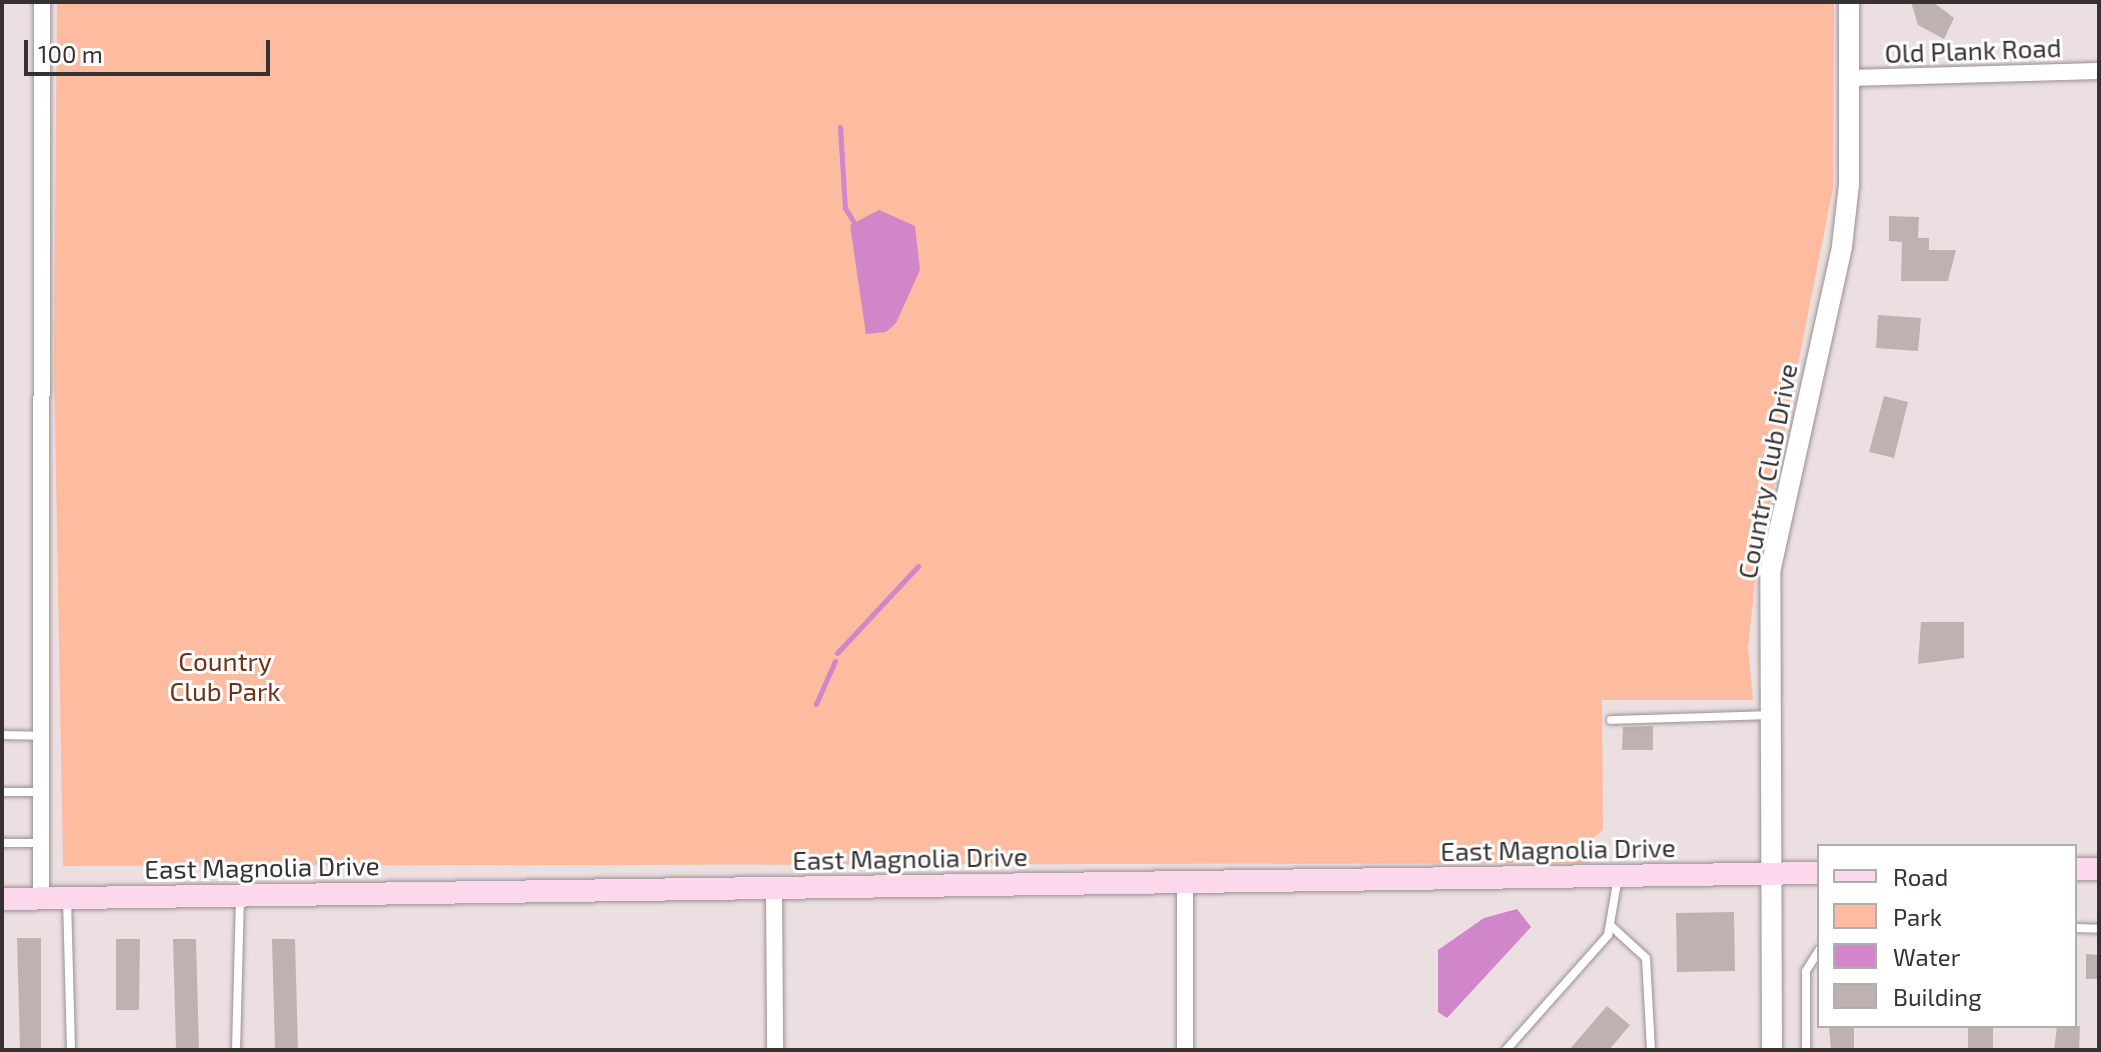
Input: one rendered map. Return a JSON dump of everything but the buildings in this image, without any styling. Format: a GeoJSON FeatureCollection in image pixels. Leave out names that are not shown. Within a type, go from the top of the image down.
{"type":"FeatureCollection","features":[{"type":"Feature","properties":{"kind":"main road"},"geometry":{"type":"LineString","coordinates":[[2077,869],[2099,869]]}},
{"type":"Feature","properties":{"kind":"main road","name":"East Magnolia Drive"},"geometry":{"type":"LineString","coordinates":[[2,899],[1817,873]]}},
{"type":"Feature","properties":{"kind":"street"},"geometry":{"type":"LineString","coordinates":[[41,898],[42,2]]}},
{"type":"Feature","properties":{"kind":"street","name":"Country Club Drive"},"geometry":{"type":"LineString","coordinates":[[1772,1050],[1768,715],[1770,572],[1842,246],[1849,2]]}},
{"type":"Feature","properties":{"kind":"street","name":"Old Plank Road"},"geometry":{"type":"LineString","coordinates":[[1849,78],[2099,71]]}},
{"type":"Feature","properties":{"kind":"street"},"geometry":{"type":"LineString","coordinates":[[1185,882],[1185,1050]]}},
{"type":"Feature","properties":{"kind":"street"},"geometry":{"type":"LineString","coordinates":[[774,887],[775,1050]]}},
{"type":"Feature","properties":{"kind":"lane"},"geometry":{"type":"LineString","coordinates":[[1611,720],[1768,715]]}},
{"type":"Feature","properties":{"kind":"lane"},"geometry":{"type":"LineString","coordinates":[[2,735],[41,736]]}},
{"type":"Feature","properties":{"kind":"lane"},"geometry":{"type":"LineString","coordinates":[[2,792],[41,792]]}},
{"type":"Feature","properties":{"kind":"lane"},"geometry":{"type":"LineString","coordinates":[[2,843],[41,843]]}},
{"type":"Feature","properties":{"kind":"lane"},"geometry":{"type":"LineString","coordinates":[[1506,1050],[1611,926],[1618,876]]}},
{"type":"Feature","properties":{"kind":"lane"},"geometry":{"type":"LineString","coordinates":[[236,1050],[240,895]]}},
{"type":"Feature","properties":{"kind":"lane"},"geometry":{"type":"LineString","coordinates":[[67,897],[71,1050]]}},
{"type":"Feature","properties":{"kind":"lane"},"geometry":{"type":"LineString","coordinates":[[1611,926],[1646,958],[1651,1050]]}},
{"type":"Feature","properties":{"kind":"lane"},"geometry":{"type":"LineString","coordinates":[[2077,928],[2099,929]]}},
{"type":"Feature","properties":{"kind":"lane"},"geometry":{"type":"LineString","coordinates":[[1806,1050],[1806,971],[1817,953]]}},
{"type":"Feature","properties":{"kind":"green space","name":"Country Club Park"},"geometry":{"type":"Polygon","coordinates":[[[57,2],[1834,2],[1833,188],[1755,581],[1748,648],[1753,700],[1602,700],[1603,830],[1590,841],[1590,863],[63,866],[54,362],[57,2]]]}},
{"type":"Feature","properties":{"kind":"water"},"geometry":{"type":"Polygon","coordinates":[[[879,210],[915,226],[920,270],[896,323],[886,332],[866,334],[850,225],[879,210]]]}},
{"type":"Feature","properties":{"kind":"water"},"geometry":{"type":"Polygon","coordinates":[[[1517,909],[1531,927],[1447,1018],[1438,1012],[1438,950],[1484,918],[1517,909]]]}},
{"type":"Feature","properties":{"kind":"waterway"},"geometry":{"type":"LineString","coordinates":[[840,127],[845,208],[853,221]]}},
{"type":"Feature","properties":{"kind":"waterway"},"geometry":{"type":"LineString","coordinates":[[837,653],[918,566]]}},
{"type":"Feature","properties":{"kind":"waterway"},"geometry":{"type":"LineString","coordinates":[[816,704],[835,661]]}}]}
